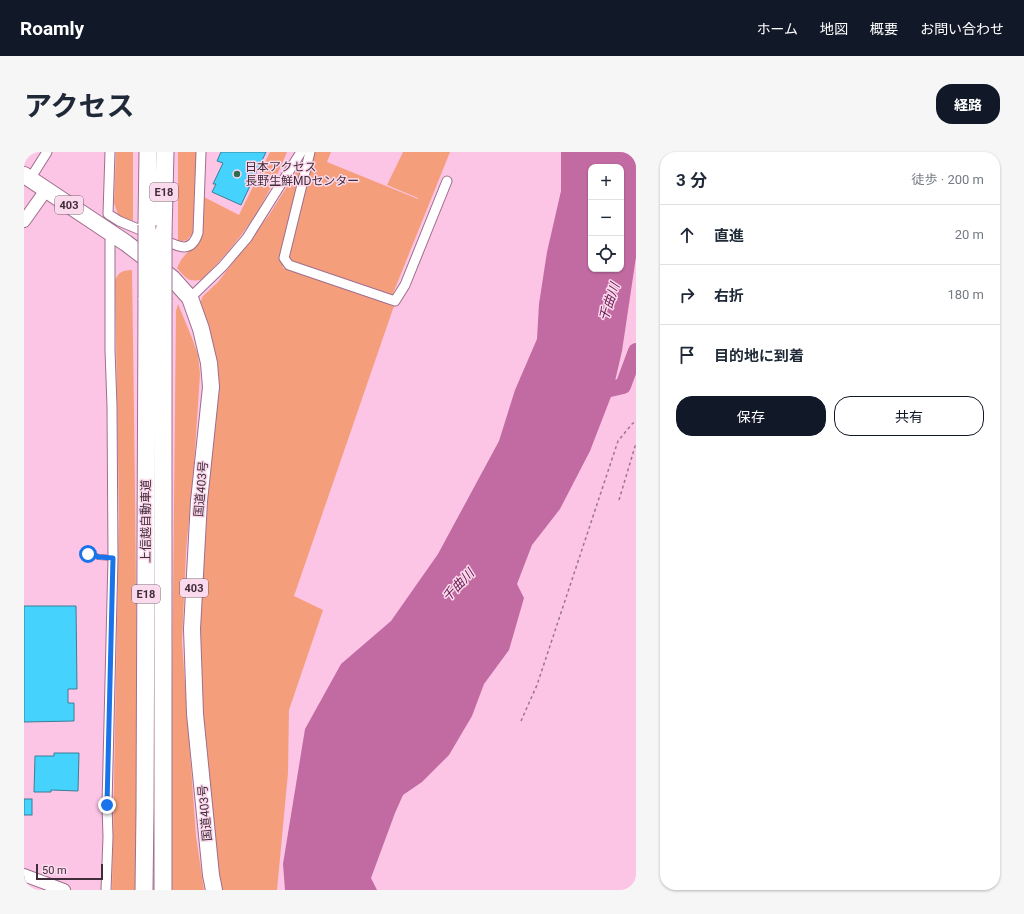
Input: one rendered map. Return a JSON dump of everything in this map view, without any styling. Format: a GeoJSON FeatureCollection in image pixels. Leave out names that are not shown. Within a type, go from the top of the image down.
{"type":"FeatureCollection","features":[{"type":"Feature","properties":{"kind":"highway","name":"上信越自動車道"},"geometry":{"type":"LineString","coordinates":[[148,152],[147,225],[155,299],[163,890]]}},
{"type":"Feature","properties":{"kind":"highway","name":"上信越自動車道"},"geometry":{"type":"LineString","coordinates":[[144,890],[155,299],[163,233],[164,152]]}},
{"type":"Feature","properties":{"kind":"highway","name":"国道403号"},"geometry":{"type":"LineString","coordinates":[[27,177],[144,256],[172,278],[190,298],[201,329],[209,364],[211,387],[199,501],[192,629],[195,714],[211,875],[214,890]]}},
{"type":"Feature","properties":{"kind":"street"},"geometry":{"type":"LineString","coordinates":[[27,177],[47,152]]}},
{"type":"Feature","properties":{"kind":"street"},"geometry":{"type":"LineString","coordinates":[[110,152],[108,214],[119,221],[180,247],[186,247],[196,240],[198,234],[200,152]]}},
{"type":"Feature","properties":{"kind":"street"},"geometry":{"type":"LineString","coordinates":[[190,298],[223,266],[247,238],[301,152]]}},
{"type":"Feature","properties":{"kind":"street"},"geometry":{"type":"LineString","coordinates":[[310,152],[284,258],[289,265],[395,301],[406,285],[447,181]]}},
{"type":"Feature","properties":{"kind":"street"},"geometry":{"type":"LineString","coordinates":[[24,221],[46,190]]}},
{"type":"Feature","properties":{"kind":"street"},"geometry":{"type":"LineString","coordinates":[[106,890],[113,558],[110,240]]}},
{"type":"Feature","properties":{"kind":"street"},"geometry":{"type":"LineString","coordinates":[[24,875],[64,890]]}},
{"type":"Feature","properties":{"kind":"lane"},"geometry":{"type":"LineString","coordinates":[[88,554],[99,557],[113,558]]}},
{"type":"Feature","properties":{"kind":"path"},"geometry":{"type":"LineString","coordinates":[[521,721],[537,685],[618,441],[636,421]]}},
{"type":"Feature","properties":{"kind":"path"},"geometry":{"type":"LineString","coordinates":[[620,500],[636,443]]}},
{"type":"Feature","properties":{"kind":"shaded area"},"geometry":{"type":"Polygon","coordinates":[[[116,152],[133,152],[133,221],[123,218],[118,214],[114,203],[116,152]]]}},
{"type":"Feature","properties":{"kind":"shaded area"},"geometry":{"type":"Polygon","coordinates":[[[178,152],[198,152],[194,232],[187,240],[178,242],[178,152]]]}},
{"type":"Feature","properties":{"kind":"shaded area"},"geometry":{"type":"Polygon","coordinates":[[[270,152],[287,152],[271,188],[258,211],[227,253],[201,280],[190,280],[177,268],[184,256],[197,245],[200,240],[204,197],[239,215],[270,152]]]}},
{"type":"Feature","properties":{"kind":"shaded area"},"geometry":{"type":"Polygon","coordinates":[[[313,152],[331,152],[327,162],[418,199],[387,185],[403,152],[450,152],[392,296],[382,291],[291,261],[289,257],[313,152]]]}},
{"type":"Feature","properties":{"kind":"shaded area"},"geometry":{"type":"Polygon","coordinates":[[[302,164],[281,256],[283,268],[394,306],[294,596],[323,610],[289,710],[288,773],[277,890],[220,890],[202,721],[198,613],[212,430],[218,374],[215,357],[200,303],[203,296],[218,282],[269,215],[302,164]]]}},
{"type":"Feature","properties":{"kind":"shaded area"},"geometry":{"type":"Polygon","coordinates":[[[132,270],[137,812],[136,890],[112,890],[119,514],[115,281],[121,272],[132,270]]]}},
{"type":"Feature","properties":{"kind":"shaded area"},"geometry":{"type":"Polygon","coordinates":[[[178,304],[198,355],[200,374],[186,551],[182,642],[196,836],[204,890],[170,890],[176,311],[178,304]]]}},
{"type":"Feature","properties":{"kind":"water","name":"千曲川"},"geometry":{"type":"Polygon","coordinates":[[[561,152],[636,152],[636,257],[622,351],[612,394],[590,451],[560,509],[532,545],[517,584],[524,598],[509,650],[484,684],[472,716],[449,755],[422,782],[403,795],[371,878],[377,890],[285,890],[283,864],[305,729],[341,664],[391,621],[438,554],[499,441],[515,390],[537,339],[539,304],[547,252],[561,191],[561,152]]]}},
{"type":"Feature","properties":{"kind":"building","name":"日本アクセス 長野生鮮MDセンター"},"geometry":{"type":"Polygon","coordinates":[[[221,152],[266,152],[241,205],[212,192],[216,184],[213,184],[223,163],[217,161],[221,152]]]}},
{"type":"Feature","properties":{"kind":"building"},"geometry":{"type":"Polygon","coordinates":[[[24,606],[76,606],[77,689],[68,689],[68,703],[74,703],[74,721],[24,722],[24,606]]]}},
{"type":"Feature","properties":{"kind":"building"},"geometry":{"type":"Polygon","coordinates":[[[54,753],[79,753],[78,791],[51,790],[51,792],[34,792],[35,756],[54,756],[54,753]]]}},
{"type":"Feature","properties":{"kind":"building"},"geometry":{"type":"Polygon","coordinates":[[[24,799],[32,799],[32,815],[24,815],[24,799]]]}},
{"type":"Feature","properties":{"kind":"waterway"},"geometry":{"type":"LineString","coordinates":[[593,393],[623,386],[636,351]]}},
{"type":"Feature","properties":{"kind":"place","name":"日本アクセス 長野生鮮MDセンター"},"geometry":{"type":"Point","coordinates":[237,174]}},
{"type":"Feature","properties":{"kind":"route"},"geometry":{"type":"LineString","coordinates":[[88,554],[99,557],[113,558],[107,805]]}}]}
